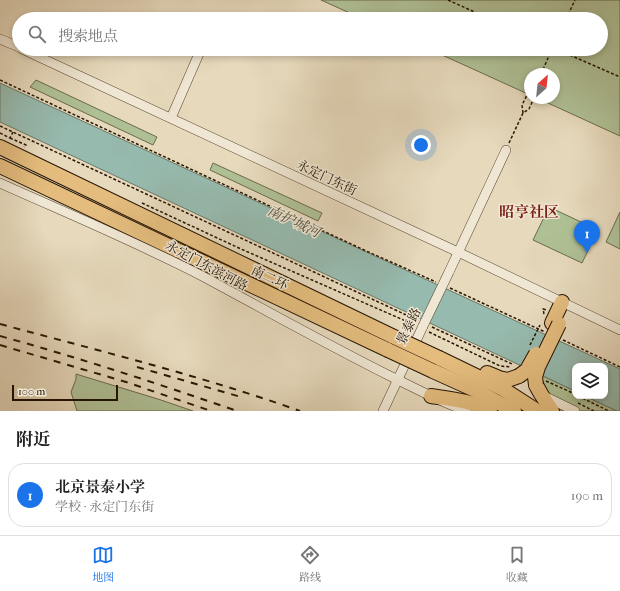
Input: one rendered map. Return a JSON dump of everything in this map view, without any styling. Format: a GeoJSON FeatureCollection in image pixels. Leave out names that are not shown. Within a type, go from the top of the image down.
{"type":"FeatureCollection","features":[{"type":"Feature","properties":{"kind":"highway","name":"南二环"},"geometry":{"type":"LineString","coordinates":[[0,147],[503,389],[537,411]]}},
{"type":"Feature","properties":{"kind":"highway","name":"南二环"},"geometry":{"type":"LineString","coordinates":[[0,166],[473,389],[514,411]]}},
{"type":"Feature","properties":{"kind":"highway"},"geometry":{"type":"LineString","coordinates":[[439,358],[508,380],[515,369],[527,370],[550,326],[565,304]]}},
{"type":"Feature","properties":{"kind":"highway"},"geometry":{"type":"LineString","coordinates":[[550,326],[535,377],[552,411]]}},
{"type":"Feature","properties":{"kind":"highway"},"geometry":{"type":"LineString","coordinates":[[431,396],[455,399],[483,407],[490,411]]}},
{"type":"Feature","properties":{"kind":"street"},"geometry":{"type":"LineString","coordinates":[[0,38],[12,44]]}},
{"type":"Feature","properties":{"kind":"street","name":"永定门东街"},"geometry":{"type":"LineString","coordinates":[[37,56],[458,252],[620,330]]}},
{"type":"Feature","properties":{"kind":"street"},"geometry":{"type":"LineString","coordinates":[[171,118],[198,56]]}},
{"type":"Feature","properties":{"kind":"street","name":"景泰路"},"geometry":{"type":"LineString","coordinates":[[382,411],[421,325],[449,272],[506,150]]}},
{"type":"Feature","properties":{"kind":"street","name":"永定门东滨河路"},"geometry":{"type":"LineString","coordinates":[[0,183],[154,252],[349,355],[431,396]]}},
{"type":"Feature","properties":{"kind":"street"},"geometry":{"type":"LineString","coordinates":[[539,386],[577,407]]}},
{"type":"Feature","properties":{"kind":"street"},"geometry":{"type":"LineString","coordinates":[[431,396],[467,411]]}},
{"type":"Feature","properties":{"kind":"path"},"geometry":{"type":"LineString","coordinates":[[448,0],[475,12]]}},
{"type":"Feature","properties":{"kind":"path"},"geometry":{"type":"LineString","coordinates":[[569,12],[575,0]]}},
{"type":"Feature","properties":{"kind":"path"},"geometry":{"type":"LineString","coordinates":[[544,68],[549,56]]}},
{"type":"Feature","properties":{"kind":"path"},"geometry":{"type":"LineString","coordinates":[[572,56],[620,77]]}},
{"type":"Feature","properties":{"kind":"path"},"geometry":{"type":"LineString","coordinates":[[0,80],[440,284]]}},
{"type":"Feature","properties":{"kind":"path"},"geometry":{"type":"LineString","coordinates":[[523,113],[522,105],[524,101]]}},
{"type":"Feature","properties":{"kind":"path"},"geometry":{"type":"LineString","coordinates":[[506,150],[523,113],[531,104]]}},
{"type":"Feature","properties":{"kind":"path"},"geometry":{"type":"LineString","coordinates":[[0,126],[421,325],[500,366],[515,369]]}},
{"type":"Feature","properties":{"kind":"path"},"geometry":{"type":"LineString","coordinates":[[0,133],[10,138],[12,132]]}},
{"type":"Feature","properties":{"kind":"path"},"geometry":{"type":"LineString","coordinates":[[138,201],[241,249],[421,325]]}},
{"type":"Feature","properties":{"kind":"path"},"geometry":{"type":"LineString","coordinates":[[448,287],[550,326],[530,346]]}},
{"type":"Feature","properties":{"kind":"path"},"geometry":{"type":"LineString","coordinates":[[433,327],[515,369]]}},
{"type":"Feature","properties":{"kind":"path"},"geometry":{"type":"LineString","coordinates":[[562,340],[620,366]]}},
{"type":"Feature","properties":{"kind":"path"},"geometry":{"type":"LineString","coordinates":[[539,386],[572,393]]}},
{"type":"Feature","properties":{"kind":"path"},"geometry":{"type":"LineString","coordinates":[[584,399],[609,411]]}},
{"type":"Feature","properties":{"kind":"path"},"geometry":{"type":"LineString","coordinates":[[577,407],[594,411]]}},
{"type":"Feature","properties":{"kind":"green space"},"geometry":{"type":"Polygon","coordinates":[[[321,0],[620,0],[620,136],[550,104],[560,104],[560,68],[524,68],[524,92],[444,56],[608,56],[608,12],[348,12],[321,0]]]}},
{"type":"Feature","properties":{"kind":"green space"},"geometry":{"type":"Polygon","coordinates":[[[36,80],[157,137],[153,145],[30,87],[36,80]]]}},
{"type":"Feature","properties":{"kind":"green space"},"geometry":{"type":"Polygon","coordinates":[[[213,163],[322,213],[318,221],[210,170],[213,163]]]}},
{"type":"Feature","properties":{"kind":"green space"},"geometry":{"type":"Polygon","coordinates":[[[549,207],[598,230],[582,263],[533,240],[549,207]]]}},
{"type":"Feature","properties":{"kind":"green space"},"geometry":{"type":"Polygon","coordinates":[[[620,212],[620,249],[606,242],[620,212]]]}},
{"type":"Feature","properties":{"kind":"green space"},"geometry":{"type":"Polygon","coordinates":[[[76,374],[193,411],[77,411],[71,392],[76,379],[76,374]]]}},
{"type":"Feature","properties":{"kind":"green space"},"geometry":{"type":"Polygon","coordinates":[[[541,375],[572,390],[572,399],[591,399],[617,411],[555,411],[548,402],[541,375]]]}},
{"type":"Feature","properties":{"kind":"water","name":"南护城河"},"geometry":{"type":"Polygon","coordinates":[[[0,83],[607,363],[572,363],[572,390],[0,122],[0,83]]]}},
{"type":"Feature","properties":{"kind":"water","name":"南护城河"},"geometry":{"type":"Polygon","coordinates":[[[608,363],[620,369],[620,411],[591,399],[608,399],[608,363]]]}},
{"type":"Feature","properties":{"kind":"railway"},"geometry":{"type":"LineString","coordinates":[[0,324],[226,386],[300,411]]}},
{"type":"Feature","properties":{"kind":"railway"},"geometry":{"type":"LineString","coordinates":[[0,336],[60,353],[237,411]]}},
{"type":"Feature","properties":{"kind":"railway"},"geometry":{"type":"LineString","coordinates":[[0,345],[126,382],[211,411]]}},
{"type":"Feature","properties":{"kind":"railway"},"geometry":{"type":"LineString","coordinates":[[137,367],[241,397]]}},
{"type":"Feature","properties":{"kind":"place","name":"北京景泰小学"},"geometry":{"type":"Point","coordinates":[587,253]}},
{"type":"Feature","properties":{"kind":"district","name":"昭亨社区"},"geometry":{"type":"Point","coordinates":[529,212]}}]}
